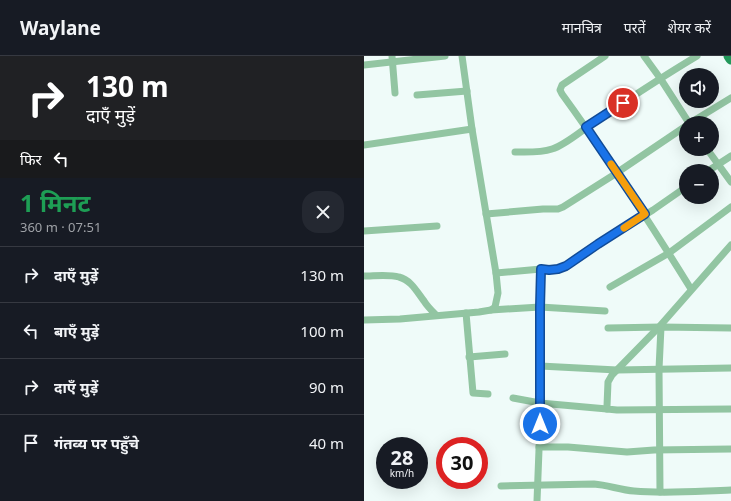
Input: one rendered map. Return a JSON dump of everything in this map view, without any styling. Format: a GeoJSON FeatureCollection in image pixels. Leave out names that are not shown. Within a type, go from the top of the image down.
{"type":"FeatureCollection","features":[{"type":"Feature","properties":{"kind":"street"},"geometry":{"type":"LineString","coordinates":[[364,65],[392,59],[445,56]]}},
{"type":"Feature","properties":{"kind":"street"},"geometry":{"type":"LineString","coordinates":[[462,56],[466,91],[496,273],[498,293],[497,300],[495,307],[490,310]]}},
{"type":"Feature","properties":{"kind":"street"},"geometry":{"type":"LineString","coordinates":[[605,56],[562,85],[560,90],[645,214],[691,290]]}},
{"type":"Feature","properties":{"kind":"street"},"geometry":{"type":"LineString","coordinates":[[644,56],[685,116]]}},
{"type":"Feature","properties":{"kind":"street"},"geometry":{"type":"LineString","coordinates":[[515,152],[540,152],[552,149],[562,144],[660,78],[697,56]]}},
{"type":"Feature","properties":{"kind":"street"},"geometry":{"type":"LineString","coordinates":[[392,59],[395,93]]}},
{"type":"Feature","properties":{"kind":"street"},"geometry":{"type":"LineString","coordinates":[[416,95],[466,91]]}},
{"type":"Feature","properties":{"kind":"street"},"geometry":{"type":"LineString","coordinates":[[701,116],[731,98]]}},
{"type":"Feature","properties":{"kind":"street"},"geometry":{"type":"LineString","coordinates":[[364,145],[472,129]]}},
{"type":"Feature","properties":{"kind":"street"},"geometry":{"type":"LineString","coordinates":[[486,214],[558,209],[563,207],[617,173],[679,131]]}},
{"type":"Feature","properties":{"kind":"street"},"geometry":{"type":"LineString","coordinates":[[712,156],[718,164],[731,156]]}},
{"type":"Feature","properties":{"kind":"street"},"geometry":{"type":"LineString","coordinates":[[719,165],[731,182]]}},
{"type":"Feature","properties":{"kind":"street"},"geometry":{"type":"LineString","coordinates":[[496,273],[541,269],[549,270],[566,266],[679,192]]}},
{"type":"Feature","properties":{"kind":"street"},"geometry":{"type":"LineString","coordinates":[[610,287],[669,253],[731,207]]}},
{"type":"Feature","properties":{"kind":"street"},"geometry":{"type":"LineString","coordinates":[[364,231],[437,226]]}},
{"type":"Feature","properties":{"kind":"street"},"geometry":{"type":"LineString","coordinates":[[607,409],[608,382],[612,375],[660,327],[691,290],[729,250]]}},
{"type":"Feature","properties":{"kind":"street"},"geometry":{"type":"LineString","coordinates":[[537,501],[540,403],[541,269]]}},
{"type":"Feature","properties":{"kind":"street"},"geometry":{"type":"LineString","coordinates":[[364,276],[399,277],[408,282],[436,316]]}},
{"type":"Feature","properties":{"kind":"street"},"geometry":{"type":"LineString","coordinates":[[364,320],[400,319],[490,310],[540,307],[605,311]]}},
{"type":"Feature","properties":{"kind":"street"},"geometry":{"type":"LineString","coordinates":[[466,313],[473,393],[488,394]]}},
{"type":"Feature","properties":{"kind":"street"},"geometry":{"type":"LineString","coordinates":[[660,327],[658,369],[660,492]]}},
{"type":"Feature","properties":{"kind":"street"},"geometry":{"type":"LineString","coordinates":[[608,328],[731,328]]}},
{"type":"Feature","properties":{"kind":"street"},"geometry":{"type":"LineString","coordinates":[[469,357],[505,354]]}},
{"type":"Feature","properties":{"kind":"street"},"geometry":{"type":"LineString","coordinates":[[540,366],[616,370],[731,368]]}},
{"type":"Feature","properties":{"kind":"street"},"geometry":{"type":"LineString","coordinates":[[513,398],[540,403],[607,409],[731,409]]}},
{"type":"Feature","properties":{"kind":"street"},"geometry":{"type":"LineString","coordinates":[[539,447],[568,447],[627,452],[731,449]]}},
{"type":"Feature","properties":{"kind":"street"},"geometry":{"type":"LineString","coordinates":[[501,486],[594,484],[624,490],[660,492],[731,490]]}},
{"type":"Feature","properties":{"kind":"slow traffic"},"geometry":{"type":"LineString","coordinates":[[611,164],[645,214],[624,228]]}},
{"type":"Feature","properties":{"kind":"route"},"geometry":{"type":"LineString","coordinates":[[540,424],[541,269],[558,269],[566,266],[645,214],[586,127],[623,103]]}}]}
